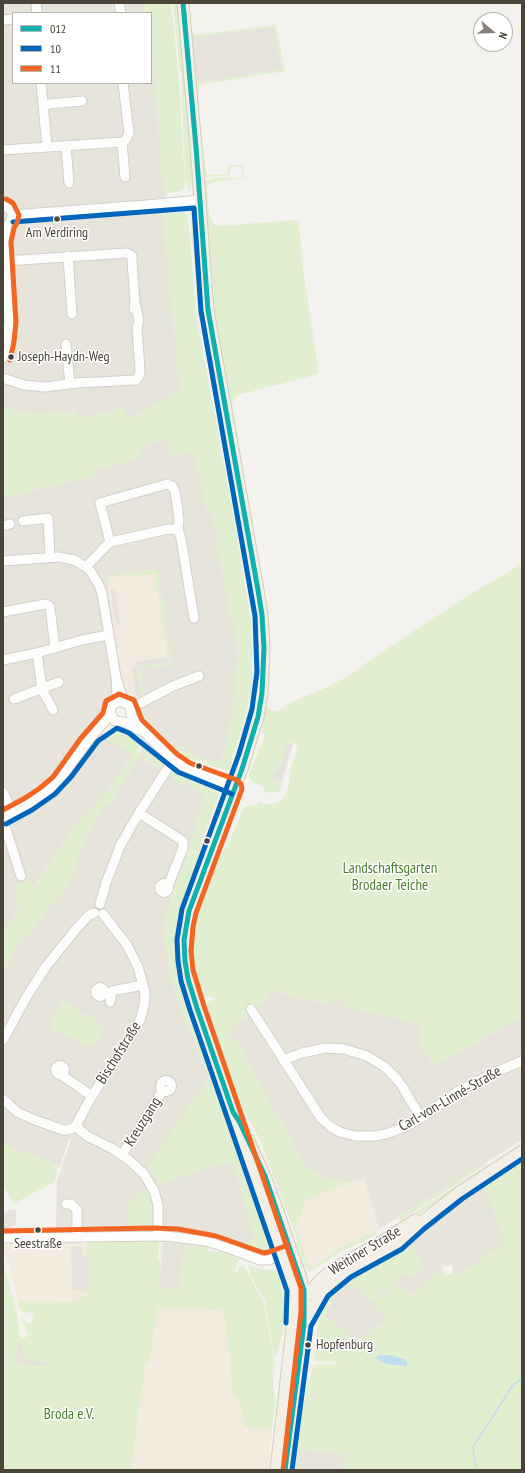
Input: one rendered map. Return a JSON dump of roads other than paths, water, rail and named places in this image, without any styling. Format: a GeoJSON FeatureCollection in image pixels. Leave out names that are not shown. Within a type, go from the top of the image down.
{"type":"FeatureCollection","features":[{"type":"Feature","properties":{"kind":"main road"},"geometry":{"type":"LineString","coordinates":[[182,3],[200,200],[208,310],[252,552],[264,634],[264,672],[260,710],[246,756],[189,911],[184,951],[188,979],[233,1112],[239,1121],[265,1176],[287,1253],[294,1290],[293,1323]]}},
{"type":"Feature","properties":{"kind":"main road","name":"Weitiner Straße"},"geometry":{"type":"LineString","coordinates":[[276,1470],[293,1323],[305,1298],[319,1281],[333,1268],[384,1240],[522,1151]]}},
{"type":"Feature","properties":{"kind":"main road","name":"Weitiner Straße"},"geometry":{"type":"LineString","coordinates":[[284,1470],[304,1324],[320,1295],[329,1284],[347,1271],[398,1243],[458,1193]]}},
{"type":"Feature","properties":{"kind":"main road"},"geometry":{"type":"LineString","coordinates":[[287,1253],[299,1274],[305,1298],[304,1324]]}},
{"type":"Feature","properties":{"kind":"main road"},"geometry":{"type":"LineString","coordinates":[[299,1274],[309,1280],[319,1281]]}},
{"type":"Feature","properties":{"kind":"main road"},"geometry":{"type":"LineString","coordinates":[[294,1290],[300,1296],[305,1298],[320,1295]]}},
{"type":"Feature","properties":{"kind":"street"},"geometry":{"type":"LineString","coordinates":[[41,84],[47,147]]}},
{"type":"Feature","properties":{"kind":"street"},"geometry":{"type":"LineString","coordinates":[[3,150],[122,142],[126,140],[129,133],[123,84]]}},
{"type":"Feature","properties":{"kind":"street"},"geometry":{"type":"LineString","coordinates":[[44,107],[49,104],[82,101]]}},
{"type":"Feature","properties":{"kind":"street"},"geometry":{"type":"LineString","coordinates":[[122,142],[125,176]]}},
{"type":"Feature","properties":{"kind":"street"},"geometry":{"type":"LineString","coordinates":[[66,146],[69,183]]}},
{"type":"Feature","properties":{"kind":"street"},"geometry":{"type":"LineString","coordinates":[[12,215],[200,200]]}},
{"type":"Feature","properties":{"kind":"street"},"geometry":{"type":"LineString","coordinates":[[3,205],[8,207],[12,215],[10,222],[5,225],[3,242],[9,322],[3,358]]}},
{"type":"Feature","properties":{"kind":"street"},"geometry":{"type":"LineString","coordinates":[[3,378],[24,385],[45,387],[70,384],[133,381],[138,378],[140,370],[137,328],[138,314],[135,303],[132,260],[129,254],[123,252],[5,261]]}},
{"type":"Feature","properties":{"kind":"street"},"geometry":{"type":"LineString","coordinates":[[68,256],[72,314]]}},
{"type":"Feature","properties":{"kind":"street"},"geometry":{"type":"LineString","coordinates":[[66,344],[70,384]]}},
{"type":"Feature","properties":{"kind":"street"},"geometry":{"type":"LineString","coordinates":[[110,542],[100,503],[167,484],[172,486],[175,491],[179,520],[178,530],[181,538],[194,618]]}},
{"type":"Feature","properties":{"kind":"street"},"geometry":{"type":"LineString","coordinates":[[23,521],[48,518],[50,557]]}},
{"type":"Feature","properties":{"kind":"street"},"geometry":{"type":"LineString","coordinates":[[86,567],[110,542],[168,529],[178,530]]}},
{"type":"Feature","properties":{"kind":"street"},"geometry":{"type":"LineString","coordinates":[[3,561],[50,557],[68,558],[86,567],[95,578],[99,586],[116,678],[125,707],[127,720],[116,719],[95,733],[58,782],[44,794],[3,819],[21,876]]}},
{"type":"Feature","properties":{"kind":"street"},"geometry":{"type":"LineString","coordinates":[[3,612],[45,604],[48,605],[50,607],[55,648]]}},
{"type":"Feature","properties":{"kind":"street"},"geometry":{"type":"LineString","coordinates":[[3,660],[37,653],[82,640],[109,636]]}},
{"type":"Feature","properties":{"kind":"street"},"geometry":{"type":"LineString","coordinates":[[37,653],[42,689],[53,710]]}},
{"type":"Feature","properties":{"kind":"street"},"geometry":{"type":"LineString","coordinates":[[149,738],[133,727],[116,719],[111,707],[125,707],[199,676]]}},
{"type":"Feature","properties":{"kind":"street"},"geometry":{"type":"LineString","coordinates":[[14,699],[59,682]]}},
{"type":"Feature","properties":{"kind":"street"},"geometry":{"type":"LineString","coordinates":[[125,707],[136,724],[173,760],[187,769],[235,787]]}},
{"type":"Feature","properties":{"kind":"street"},"geometry":{"type":"LineString","coordinates":[[168,886],[183,848],[183,841],[139,813],[173,760]]}},
{"type":"Feature","properties":{"kind":"street"},"geometry":{"type":"LineString","coordinates":[[3,792],[14,813]]}},
{"type":"Feature","properties":{"kind":"street","name":"Bischofstraße"},"geometry":{"type":"LineString","coordinates":[[71,1129],[140,1020],[145,999],[138,967],[130,951],[98,914],[105,909],[103,905],[100,904],[114,860],[121,844],[139,813]]}},
{"type":"Feature","properties":{"kind":"street"},"geometry":{"type":"LineString","coordinates":[[3,1040],[47,965],[89,915],[98,914]]}},
{"type":"Feature","properties":{"kind":"street"},"geometry":{"type":"LineString","coordinates":[[110,1002],[108,991],[143,985]]}},
{"type":"Feature","properties":{"kind":"street","name":"Carl-von-Linné-Straße"},"geometry":{"type":"LineString","coordinates":[[251,1009],[321,1118],[331,1127],[340,1132],[355,1136],[374,1136],[395,1131],[421,1118],[457,1092],[491,1074],[522,1061]]}},
{"type":"Feature","properties":{"kind":"street"},"geometry":{"type":"LineString","coordinates":[[283,1060],[302,1052],[325,1048],[344,1049],[367,1056],[385,1067],[397,1079],[421,1118]]}},
{"type":"Feature","properties":{"kind":"street","name":"Bischofstraße"},"geometry":{"type":"LineString","coordinates":[[60,1074],[92,1096]]}},
{"type":"Feature","properties":{"kind":"street","name":"Kreuzgang"},"geometry":{"type":"LineString","coordinates":[[122,1155],[163,1090]]}},
{"type":"Feature","properties":{"kind":"street"},"geometry":{"type":"LineString","coordinates":[[3,1099],[17,1112],[59,1129],[71,1129],[76,1135],[87,1136],[113,1148],[144,1174],[154,1191],[158,1205],[158,1235]]}},
{"type":"Feature","properties":{"kind":"street"},"geometry":{"type":"LineString","coordinates":[[66,1204],[71,1204],[77,1210],[77,1237]]}},
{"type":"Feature","properties":{"kind":"street"},"geometry":{"type":"LineString","coordinates":[[3,1238],[158,1235],[178,1236],[206,1241],[263,1260],[287,1253]]}},
{"type":"Feature","properties":{"kind":"water"},"geometry":{"type":"Polygon","coordinates":[[[379,1355],[389,1355],[404,1359],[407,1364],[406,1366],[386,1364],[375,1358],[379,1355]]]}},
{"type":"Feature","properties":{"kind":"waterway"},"geometry":{"type":"LineString","coordinates":[[476,1470],[473,1447],[513,1385],[521,1379]]}},
{"type":"Feature","properties":{"kind":"place","name":"Am Verdiring"},"geometry":{"type":"Point","coordinates":[57,219]}},
{"type":"Feature","properties":{"kind":"place","name":"Joseph-Haydn-Weg"},"geometry":{"type":"Point","coordinates":[11,357]}},
{"type":"Feature","properties":{"kind":"place","name":"Seestraße"},"geometry":{"type":"Point","coordinates":[38,1230]}},
{"type":"Feature","properties":{"kind":"place","name":"Hopfenburg"},"geometry":{"type":"Point","coordinates":[308,1345]}},
{"type":"Feature","properties":{"kind":"park label","name":"Landschaftsgarten Brodaer Teiche"},"geometry":{"type":"Point","coordinates":[390,878]}},
{"type":"Feature","properties":{"kind":"park label","name":"Broda e.V."},"geometry":{"type":"Point","coordinates":[69,1415]}}]}
